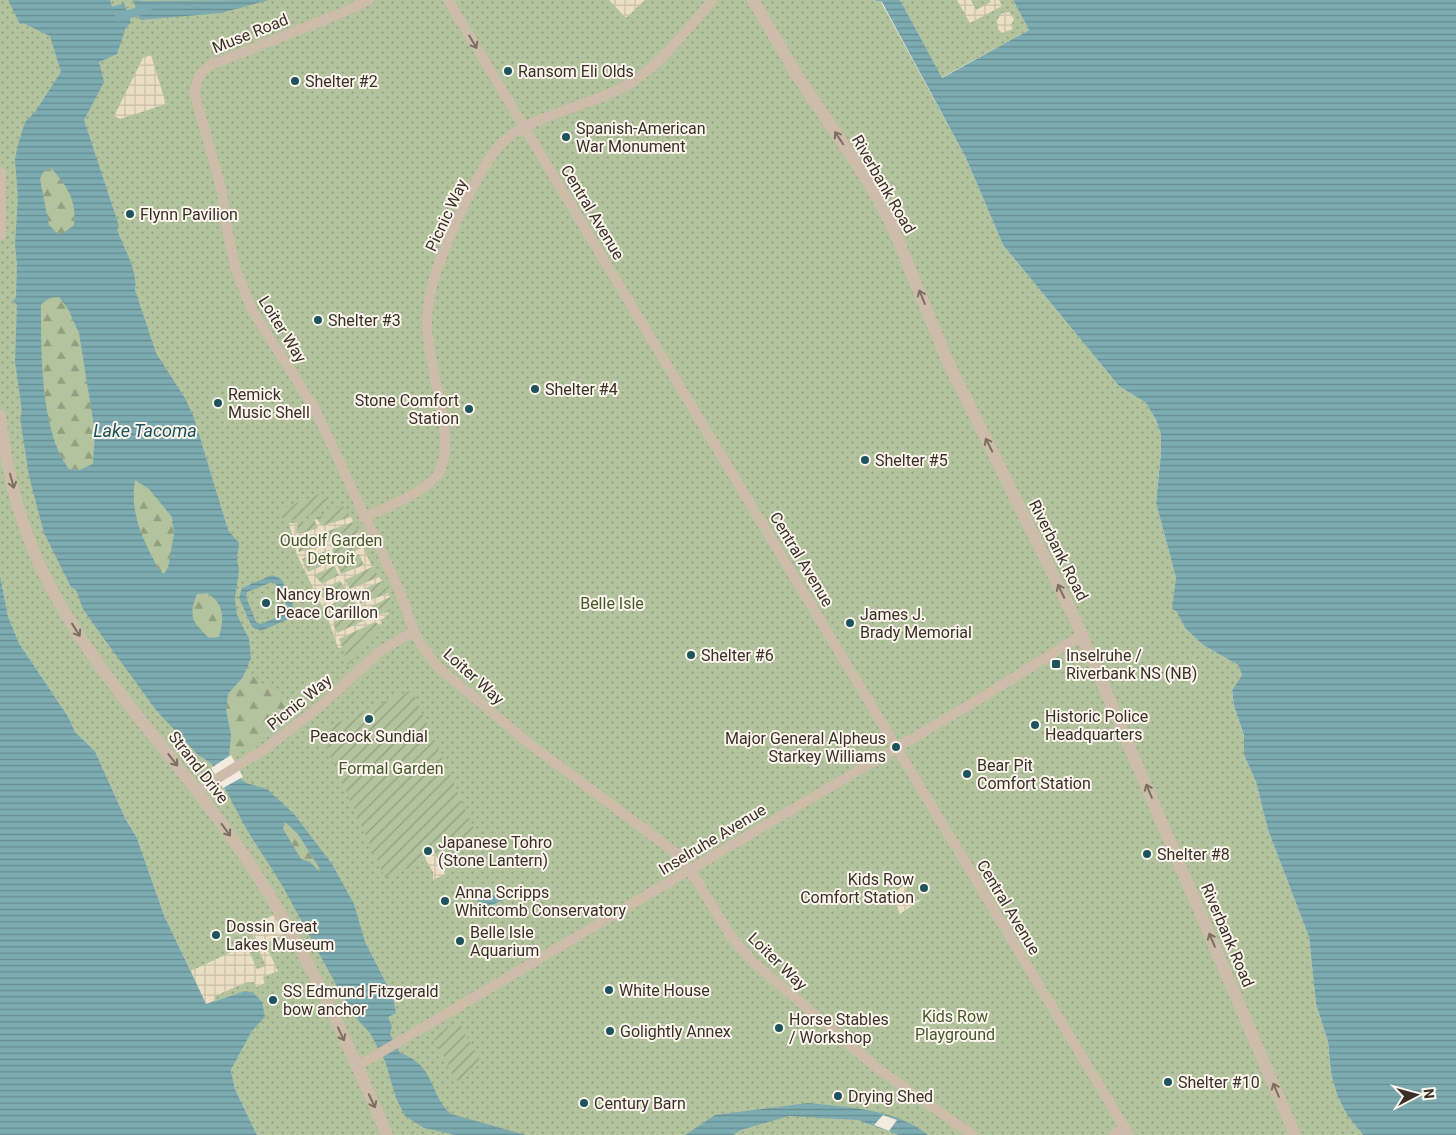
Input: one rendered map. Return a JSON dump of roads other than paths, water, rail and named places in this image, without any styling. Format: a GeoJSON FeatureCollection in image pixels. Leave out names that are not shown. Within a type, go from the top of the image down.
{"type":"FeatureCollection","features":[{"type":"Feature","properties":{"kind":"street","name":"Muse Road"},"geometry":{"type":"LineString","coordinates":[[200,74],[211,65],[344,12],[369,0]]}},
{"type":"Feature","properties":{"kind":"street","name":"Central Avenue"},"geometry":{"type":"LineString","coordinates":[[448,0],[1127,1132]]}},
{"type":"Feature","properties":{"kind":"street","name":"Picnic Way"},"geometry":{"type":"LineString","coordinates":[[364,518],[427,486],[444,464],[446,442],[427,336],[430,296],[452,233],[472,190],[502,142],[524,128],[619,90],[635,80],[661,58],[713,0]]}},
{"type":"Feature","properties":{"kind":"street","name":"Riverbank Road"},"geometry":{"type":"LineString","coordinates":[[753,0],[798,75],[864,176],[891,223],[948,362],[1082,635],[1294,1135]]}},
{"type":"Feature","properties":{"kind":"street","name":"Loiter Way"},"geometry":{"type":"LineString","coordinates":[[200,74],[195,85],[196,100],[222,191],[227,230],[244,294],[275,349],[305,390],[316,409],[364,518],[400,592],[421,645],[439,668],[526,741],[676,853],[689,870],[730,935],[752,961],[878,1069],[973,1135]]}},
{"type":"Feature","properties":{"kind":"street"},"geometry":{"type":"LineString","coordinates":[[0,173],[0,234]]}},
{"type":"Feature","properties":{"kind":"street","name":"Strand Drive"},"geometry":{"type":"LineString","coordinates":[[0,416],[6,459],[22,516],[56,597],[89,650],[238,846],[282,915],[297,942],[387,1135]]}},
{"type":"Feature","properties":{"kind":"street","name":"Picnic Way"},"geometry":{"type":"LineString","coordinates":[[197,791],[265,749],[323,704],[380,651],[414,631]]}},
{"type":"Feature","properties":{"kind":"street","name":"Inselruhe Avenue"},"geometry":{"type":"LineString","coordinates":[[356,1067],[1082,635]]}},
{"type":"Feature","properties":{"kind":"street"},"geometry":{"type":"LineString","coordinates":[[1114,1135],[1127,1132]]}},
{"type":"Feature","properties":{"kind":"water","name":"Lake Tacoma"},"geometry":{"type":"Polygon","coordinates":[[[8,0],[110,0],[112,7],[124,3],[131,23],[126,27],[117,54],[99,62],[104,82],[84,120],[119,226],[117,229],[132,266],[135,290],[156,353],[186,400],[194,418],[228,530],[239,543],[237,559],[239,570],[235,599],[237,615],[249,639],[251,658],[243,677],[228,694],[226,710],[231,735],[229,758],[240,778],[246,783],[267,789],[294,814],[332,864],[354,904],[365,942],[393,997],[396,1013],[388,1017],[392,1026],[390,1034],[400,1053],[420,1065],[444,1106],[451,1114],[526,1135],[455,1135],[424,1128],[405,1116],[396,1098],[385,1061],[370,1033],[357,1019],[339,990],[282,885],[247,830],[212,764],[197,754],[156,710],[102,636],[83,609],[76,590],[71,587],[44,533],[29,476],[20,418],[22,412],[15,361],[17,305],[13,301],[16,297],[17,265],[15,244],[18,198],[15,159],[25,122],[35,112],[61,72],[50,36],[23,23],[20,24],[8,0]],[[51,168],[43,172],[40,179],[49,225],[58,234],[65,232],[74,225],[74,208],[70,194],[51,168]],[[59,297],[50,298],[41,304],[42,367],[47,413],[59,453],[69,469],[79,470],[93,464],[95,432],[79,333],[68,309],[59,297]],[[135,480],[136,516],[143,538],[159,570],[164,574],[168,568],[174,534],[172,517],[149,489],[135,480]],[[207,593],[197,594],[192,613],[195,623],[209,638],[219,637],[222,612],[217,602],[207,593]],[[285,822],[283,829],[301,859],[310,862],[320,872],[320,869],[298,834],[285,822]]]}},
{"type":"Feature","properties":{"kind":"water"},"geometry":{"type":"Polygon","coordinates":[[[133,0],[269,0],[221,13],[140,20],[133,0]]]}},
{"type":"Feature","properties":{"kind":"water"},"geometry":{"type":"Polygon","coordinates":[[[872,0],[900,0],[942,78],[1029,30],[1013,0],[1456,0],[1456,1135],[1363,1135],[1347,1115],[1337,1094],[1331,1073],[1328,1042],[1316,1004],[1309,937],[1268,830],[1256,782],[1244,755],[1244,736],[1234,706],[1232,690],[1242,675],[1238,665],[1203,645],[1185,628],[1176,611],[1172,609],[1176,578],[1156,503],[1161,435],[1156,420],[1146,403],[1119,386],[1003,245],[966,158],[882,2],[872,0]]]}},
{"type":"Feature","properties":{"kind":"water"},"geometry":{"type":"Polygon","coordinates":[[[0,575],[8,616],[19,643],[69,718],[75,732],[95,751],[125,818],[137,838],[164,915],[206,1004],[246,991],[254,993],[262,1002],[265,1017],[252,1031],[231,1070],[235,1089],[257,1135],[0,1135],[0,575]]]}},
{"type":"Feature","properties":{"kind":"water"},"geometry":{"type":"Polygon","coordinates":[[[272,575],[281,579],[294,608],[291,618],[261,631],[252,627],[239,598],[242,588],[272,575]],[[272,582],[247,592],[246,597],[256,622],[261,624],[286,613],[288,608],[276,584],[272,582]]]}},
{"type":"Feature","properties":{"kind":"water"},"geometry":{"type":"Polygon","coordinates":[[[502,892],[506,899],[489,906],[486,911],[480,910],[477,900],[502,892]]]}},
{"type":"Feature","properties":{"kind":"water"},"geometry":{"type":"Polygon","coordinates":[[[808,1103],[854,1108],[886,1115],[916,1126],[928,1135],[899,1135],[858,1120],[789,1116],[741,1130],[733,1135],[685,1135],[715,1115],[808,1103]]]}},
{"type":"Feature","properties":{"kind":"waterway"},"geometry":{"type":"LineString","coordinates":[[119,17],[147,9]]}},
{"type":"Feature","properties":{"kind":"place","name":"Ransom Eli Olds"},"geometry":{"type":"Point","coordinates":[508,71]}},
{"type":"Feature","properties":{"kind":"place","name":"Shelter #2"},"geometry":{"type":"Point","coordinates":[295,81]}},
{"type":"Feature","properties":{"kind":"place","name":"Spanish-American War Monument"},"geometry":{"type":"Point","coordinates":[566,137]}},
{"type":"Feature","properties":{"kind":"place","name":"Flynn Pavilion"},"geometry":{"type":"Point","coordinates":[130,214]}},
{"type":"Feature","properties":{"kind":"place","name":"Shelter #3"},"geometry":{"type":"Point","coordinates":[318,320]}},
{"type":"Feature","properties":{"kind":"place","name":"Shelter #4"},"geometry":{"type":"Point","coordinates":[535,389]}},
{"type":"Feature","properties":{"kind":"place","name":"Remick Music Shell"},"geometry":{"type":"Point","coordinates":[218,403]}},
{"type":"Feature","properties":{"kind":"place","name":"Stone Comfort Station"},"geometry":{"type":"Point","coordinates":[469,409]}},
{"type":"Feature","properties":{"kind":"place","name":"Shelter #5"},"geometry":{"type":"Point","coordinates":[865,460]}},
{"type":"Feature","properties":{"kind":"place","name":"Nancy Brown Peace Carillon"},"geometry":{"type":"Point","coordinates":[266,603]}},
{"type":"Feature","properties":{"kind":"place","name":"James J. Brady Memorial"},"geometry":{"type":"Point","coordinates":[850,623]}},
{"type":"Feature","properties":{"kind":"place","name":"Shelter #6"},"geometry":{"type":"Point","coordinates":[691,655]}},
{"type":"Feature","properties":{"kind":"place","name":"Inselruhe / Riverbank NS (NB)"},"geometry":{"type":"Point","coordinates":[1056,664]}},
{"type":"Feature","properties":{"kind":"place","name":"Peacock Sundial"},"geometry":{"type":"Point","coordinates":[369,719]}},
{"type":"Feature","properties":{"kind":"place","name":"Historic Police Headquarters"},"geometry":{"type":"Point","coordinates":[1035,725]}},
{"type":"Feature","properties":{"kind":"place","name":"Major General Alpheus Starkey Williams"},"geometry":{"type":"Point","coordinates":[896,747]}},
{"type":"Feature","properties":{"kind":"place","name":"Bear Pit Comfort Station"},"geometry":{"type":"Point","coordinates":[967,774]}},
{"type":"Feature","properties":{"kind":"place","name":"Japanese Tohro (Stone Lantern)"},"geometry":{"type":"Point","coordinates":[428,851]}},
{"type":"Feature","properties":{"kind":"place","name":"Shelter #8"},"geometry":{"type":"Point","coordinates":[1147,854]}},
{"type":"Feature","properties":{"kind":"place","name":"Kids Row Comfort Station"},"geometry":{"type":"Point","coordinates":[924,888]}},
{"type":"Feature","properties":{"kind":"place","name":"Anna Scripps Whitcomb Conservatory"},"geometry":{"type":"Point","coordinates":[445,901]}},
{"type":"Feature","properties":{"kind":"place","name":"Dossin Great Lakes Museum"},"geometry":{"type":"Point","coordinates":[216,935]}},
{"type":"Feature","properties":{"kind":"place","name":"Belle Isle Aquarium"},"geometry":{"type":"Point","coordinates":[460,941]}},
{"type":"Feature","properties":{"kind":"place","name":"White House"},"geometry":{"type":"Point","coordinates":[609,990]}},
{"type":"Feature","properties":{"kind":"place","name":"SS Edmund Fitzgerald bow anchor"},"geometry":{"type":"Point","coordinates":[273,1000]}},
{"type":"Feature","properties":{"kind":"place","name":"Horse Stables / Workshop"},"geometry":{"type":"Point","coordinates":[779,1028]}},
{"type":"Feature","properties":{"kind":"place","name":"Golightly Annex"},"geometry":{"type":"Point","coordinates":[610,1031]}},
{"type":"Feature","properties":{"kind":"place","name":"Shelter #10"},"geometry":{"type":"Point","coordinates":[1168,1082]}},
{"type":"Feature","properties":{"kind":"place","name":"Drying Shed"},"geometry":{"type":"Point","coordinates":[838,1096]}},
{"type":"Feature","properties":{"kind":"place","name":"Century Barn"},"geometry":{"type":"Point","coordinates":[584,1103]}},
{"type":"Feature","properties":{"kind":"park label","name":"Oudolf Garden Detroit"},"geometry":{"type":"Point","coordinates":[331,549]}},
{"type":"Feature","properties":{"kind":"park label","name":"Belle Isle"},"geometry":{"type":"Point","coordinates":[612,603]}},
{"type":"Feature","properties":{"kind":"park label","name":"Formal Garden"},"geometry":{"type":"Point","coordinates":[391,768]}},
{"type":"Feature","properties":{"kind":"park label","name":"Kids Row Playground"},"geometry":{"type":"Point","coordinates":[955,1025]}}]}
